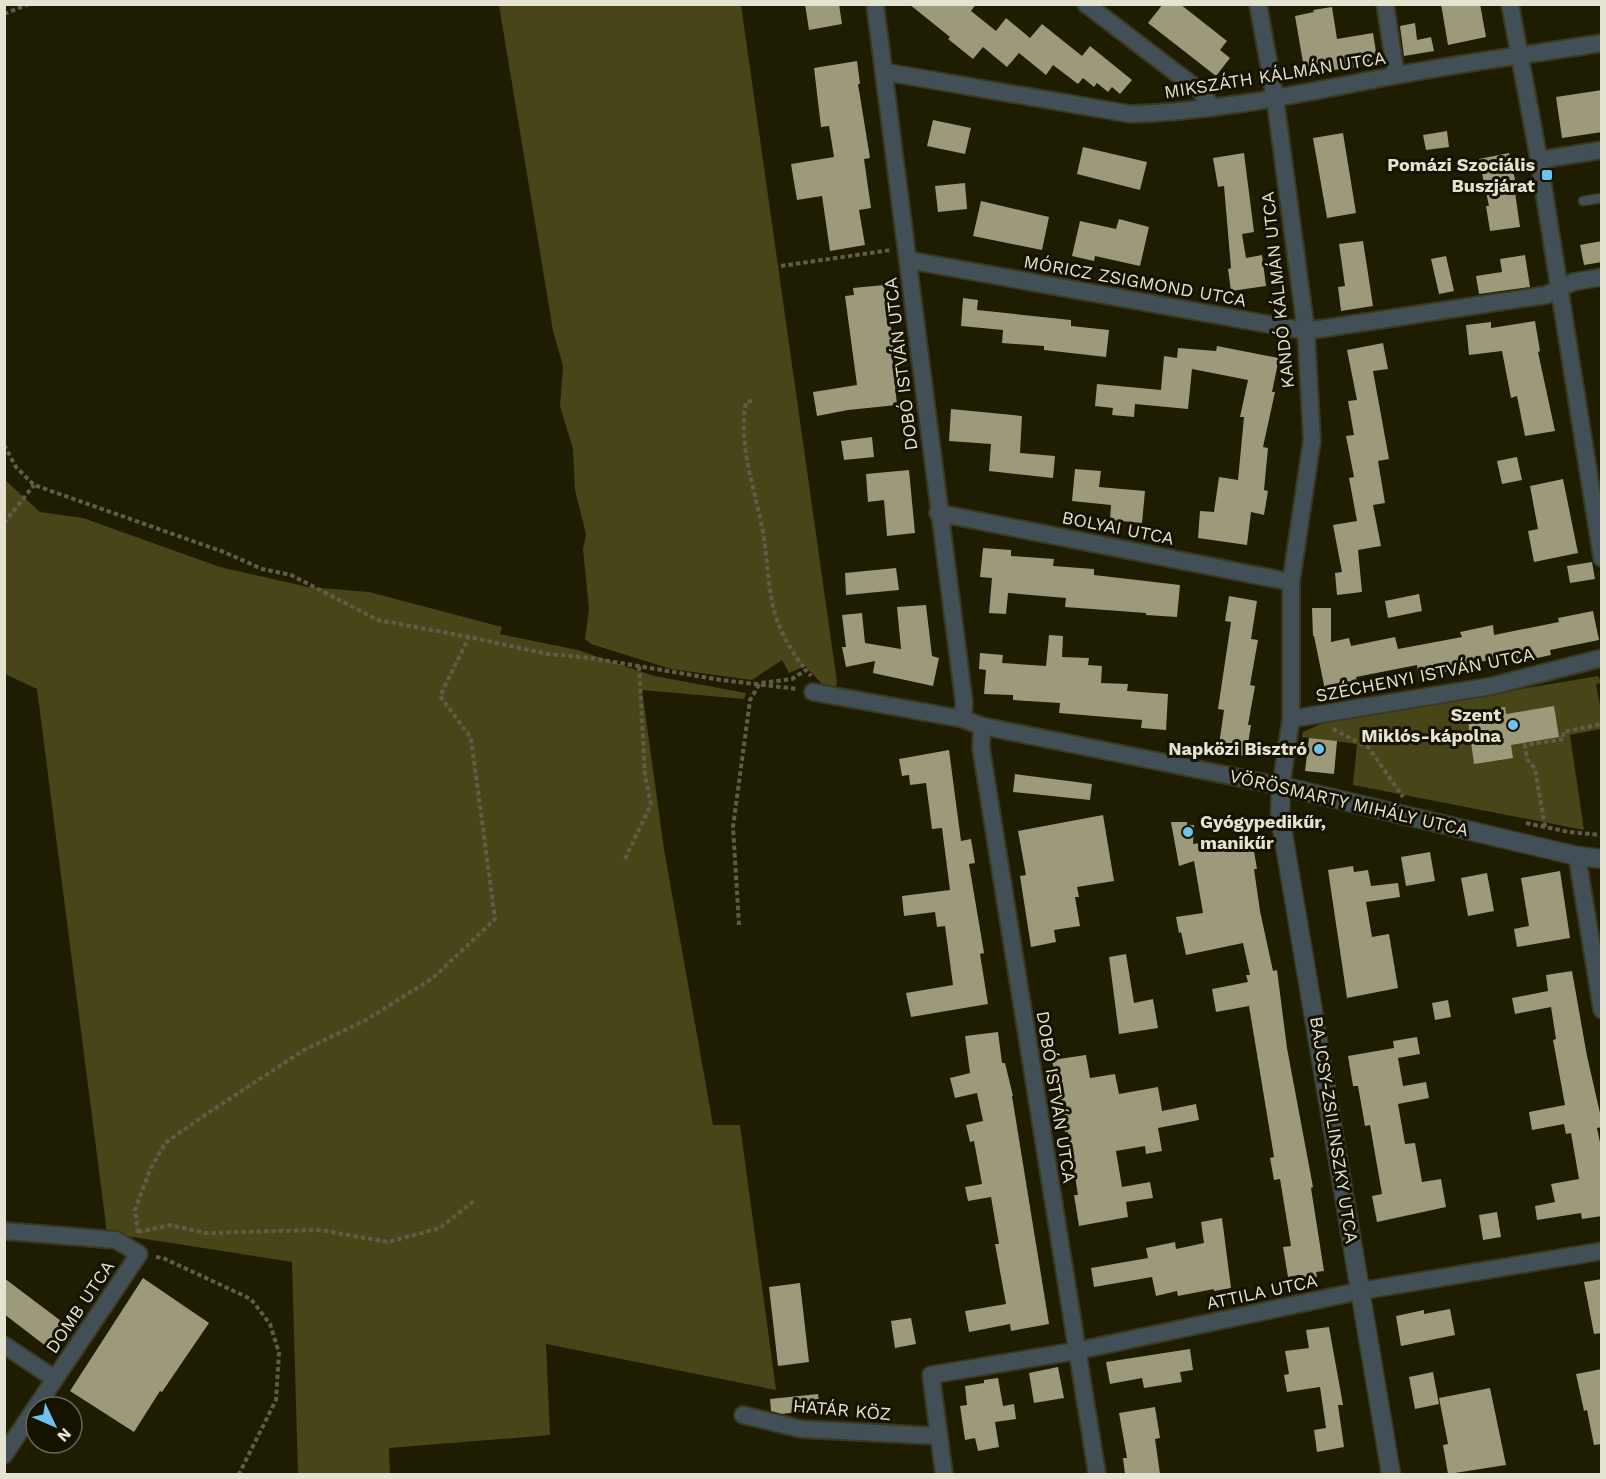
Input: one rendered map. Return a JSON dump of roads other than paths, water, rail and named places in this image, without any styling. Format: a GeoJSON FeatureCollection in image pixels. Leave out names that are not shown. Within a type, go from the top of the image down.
{"type":"FeatureCollection","features":[{"type":"Feature","properties":{"kind":"street","name":"DOBÓ ISTVÁN UTCA"},"geometry":{"type":"LineString","coordinates":[[875,4],[938,513],[964,702],[963,719]]}},
{"type":"Feature","properties":{"kind":"street"},"geometry":{"type":"LineString","coordinates":[[1086,4],[1200,91],[1212,107]]}},
{"type":"Feature","properties":{"kind":"street","name":"KANDÓ KÁLMÁN UTCA"},"geometry":{"type":"LineString","coordinates":[[1258,4],[1275,98],[1306,332],[1312,440],[1291,582],[1291,719],[1281,786]]}},
{"type":"Feature","properties":{"kind":"street"},"geometry":{"type":"LineString","coordinates":[[1385,4],[1396,75]]}},
{"type":"Feature","properties":{"kind":"street"},"geometry":{"type":"LineString","coordinates":[[1510,4],[1539,160],[1602,558]]}},
{"type":"Feature","properties":{"kind":"street","name":"MIKSZÁTH KÁLMÁN UTCA"},"geometry":{"type":"LineString","coordinates":[[885,72],[1130,114],[1166,113],[1275,98],[1396,75],[1602,43]]}},
{"type":"Feature","properties":{"kind":"street"},"geometry":{"type":"LineString","coordinates":[[1539,160],[1602,150]]}},
{"type":"Feature","properties":{"kind":"street","name":"MÓRICZ ZSIGMOND UTCA"},"geometry":{"type":"LineString","coordinates":[[907,254],[1306,332],[1546,295],[1573,282],[1602,278]]}},
{"type":"Feature","properties":{"kind":"street","name":"BOLYAI UTCA"},"geometry":{"type":"LineString","coordinates":[[938,513],[1291,582]]}},
{"type":"Feature","properties":{"kind":"street","name":"SZÉCHENYI ISTVÁN UTCA"},"geometry":{"type":"LineString","coordinates":[[1291,719],[1492,686],[1602,658]]}},
{"type":"Feature","properties":{"kind":"street","name":"VÖRÖSMARTY MIHÁLY UTCA"},"geometry":{"type":"LineString","coordinates":[[819,692],[963,719],[982,726],[1281,786],[1576,856],[1602,859]]}},
{"type":"Feature","properties":{"kind":"street","name":"DOBÓ ISTVÁN UTCA"},"geometry":{"type":"LineString","coordinates":[[982,726],[981,748],[1097,1474]]}},
{"type":"Feature","properties":{"kind":"street","name":"BAJCSY-ZSILINSZKY UTCA"},"geometry":{"type":"LineString","coordinates":[[1281,786],[1280,816],[1391,1474]]}},
{"type":"Feature","properties":{"kind":"street"},"geometry":{"type":"LineString","coordinates":[[1576,856],[1602,1010]]}},
{"type":"Feature","properties":{"kind":"street","name":"DOMB UTCA"},"geometry":{"type":"LineString","coordinates":[[4,1231],[117,1240],[140,1254],[44,1395]]}},
{"type":"Feature","properties":{"kind":"street","name":"ATTILA UTCA"},"geometry":{"type":"LineString","coordinates":[[938,1436],[931,1375],[1076,1352],[1360,1291],[1602,1251]]}},
{"type":"Feature","properties":{"kind":"street"},"geometry":{"type":"LineString","coordinates":[[4,1345],[55,1379]]}},
{"type":"Feature","properties":{"kind":"street","name":"HATÁR KÖZ"},"geometry":{"type":"LineString","coordinates":[[743,1415],[801,1429],[938,1436]]}},
{"type":"Feature","properties":{"kind":"street","name":"DOMB UTCA"},"geometry":{"type":"LineString","coordinates":[[4,1455],[24,1425]]}},
{"type":"Feature","properties":{"kind":"street"},"geometry":{"type":"LineString","coordinates":[[938,1436],[944,1474]]}},
{"type":"Feature","properties":{"kind":"lane"},"geometry":{"type":"LineString","coordinates":[[1583,201],[1602,198]]}},
{"type":"Feature","properties":{"kind":"place","name":"Pomázi Szociális Buszjárat"},"geometry":{"type":"Point","coordinates":[1547,175]}},
{"type":"Feature","properties":{"kind":"place","name":"Szent Miklós-kápolna"},"geometry":{"type":"Point","coordinates":[1513,725]}},
{"type":"Feature","properties":{"kind":"place","name":"Napközi Bisztró"},"geometry":{"type":"Point","coordinates":[1319,749]}},
{"type":"Feature","properties":{"kind":"place","name":"Gyógypedikűr, manikűr"},"geometry":{"type":"Point","coordinates":[1188,832]}}]}
